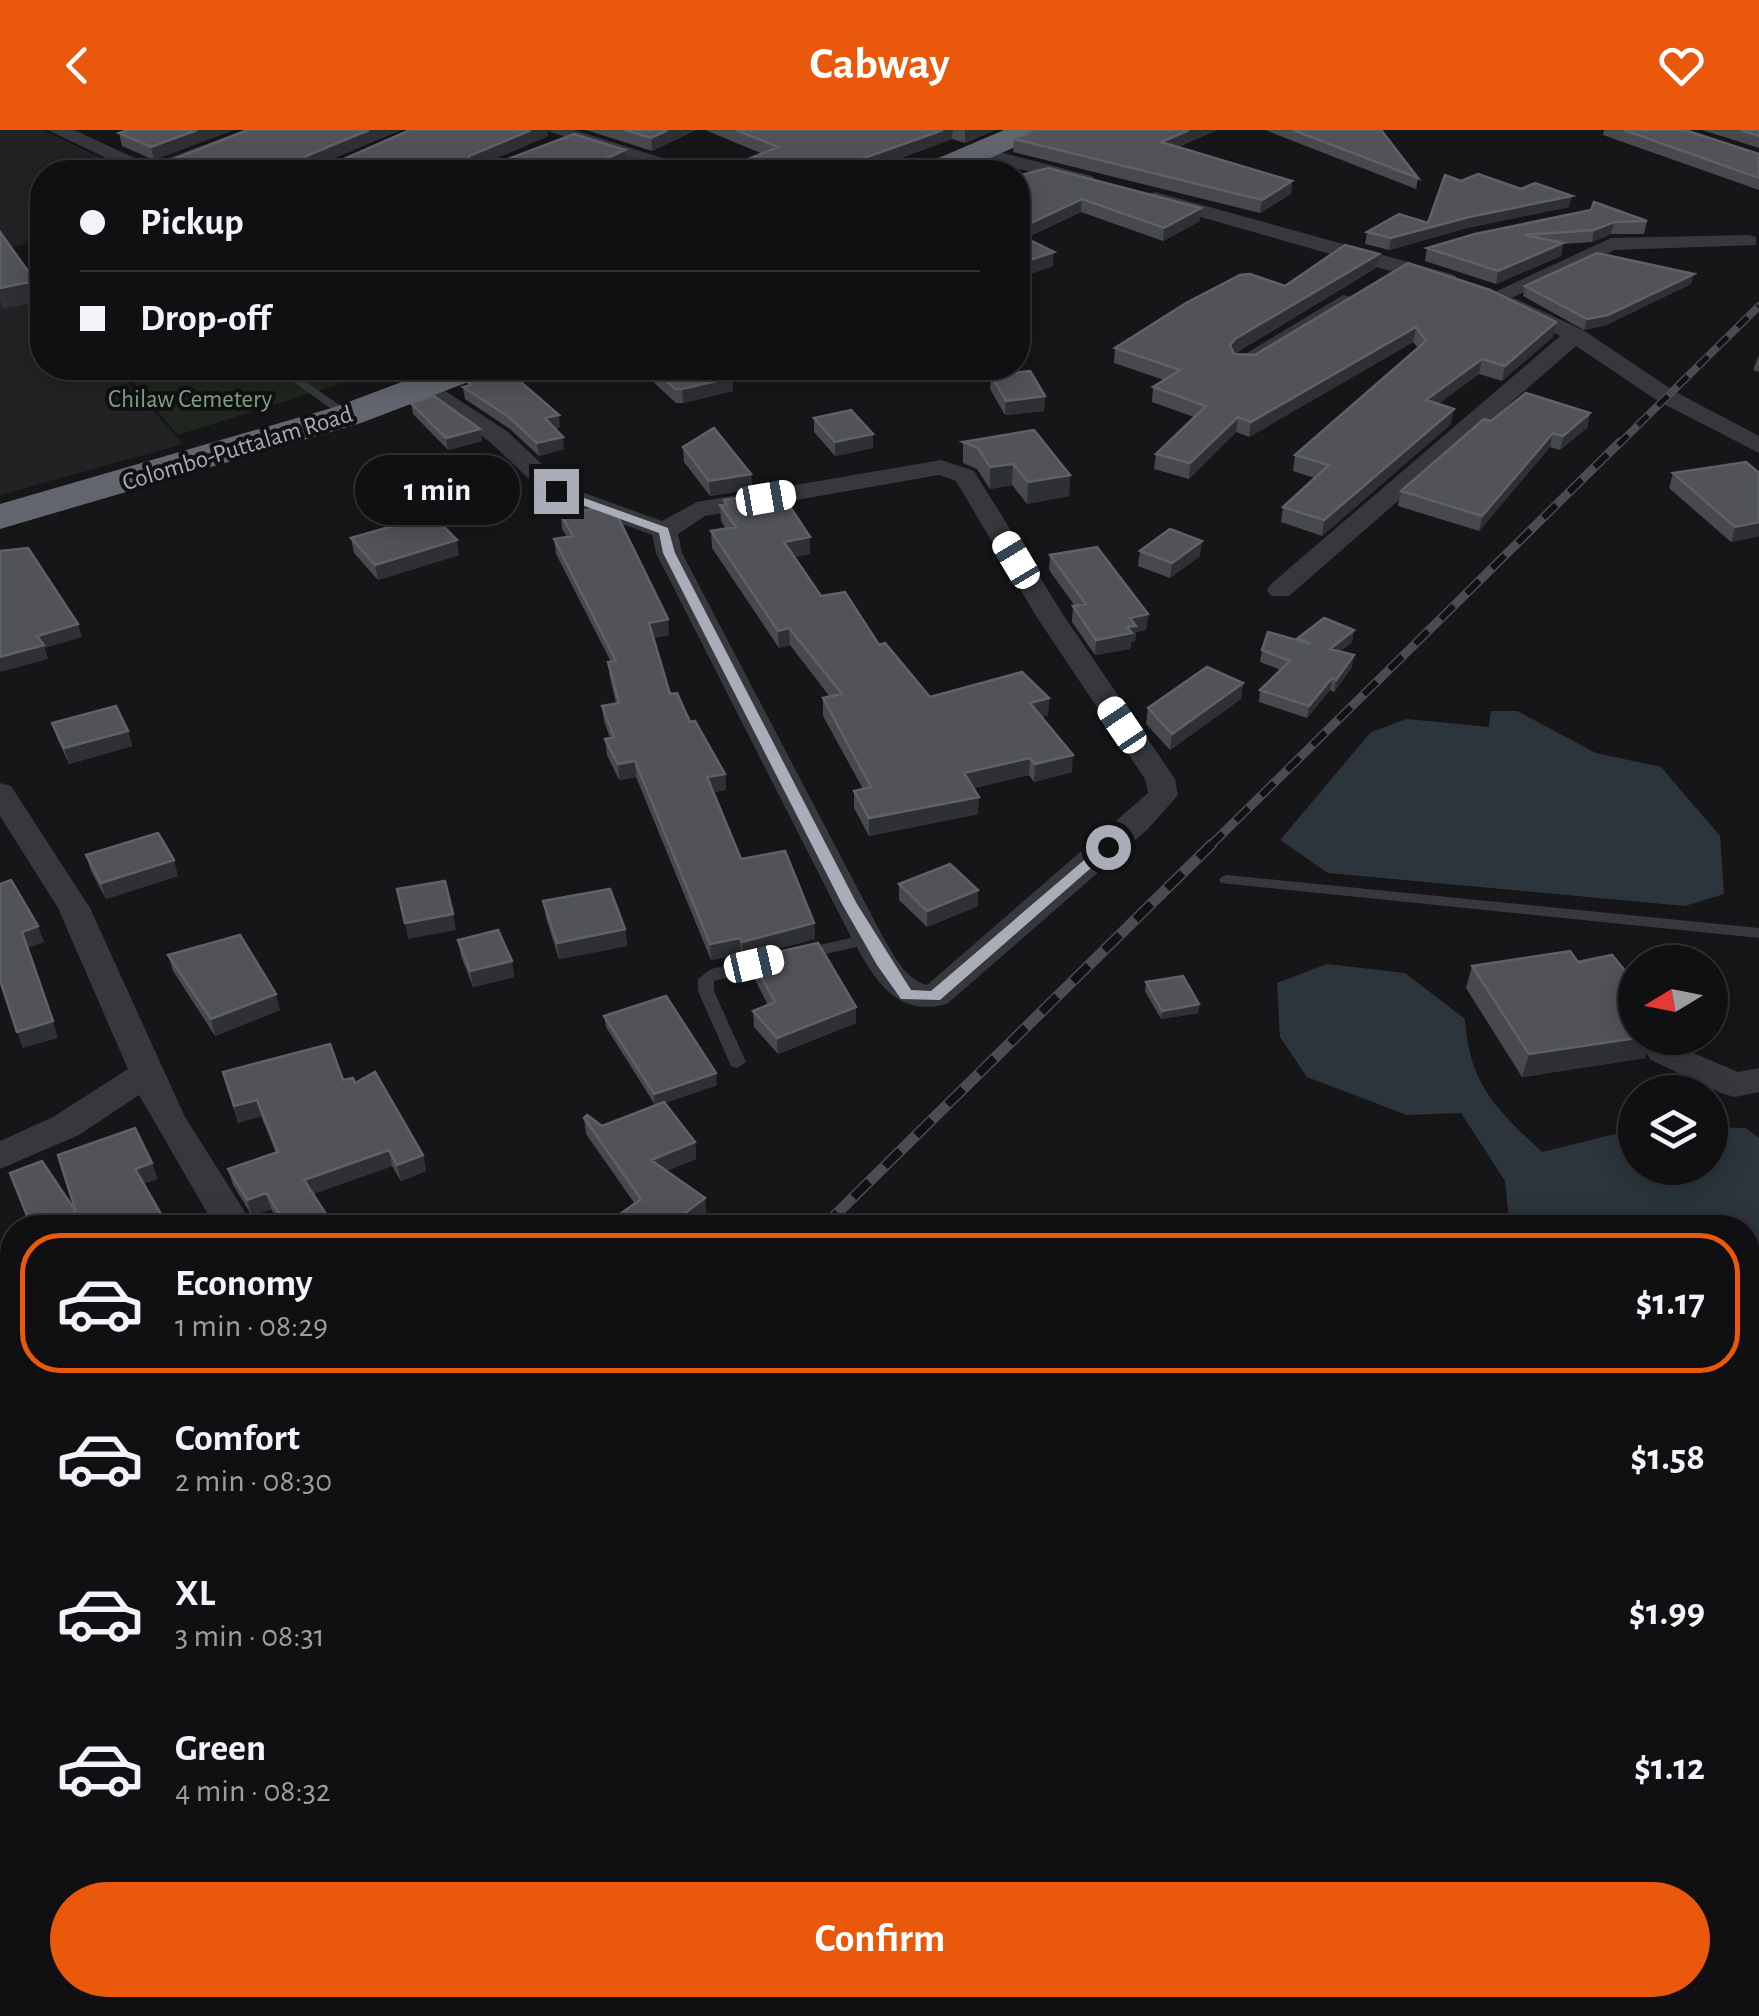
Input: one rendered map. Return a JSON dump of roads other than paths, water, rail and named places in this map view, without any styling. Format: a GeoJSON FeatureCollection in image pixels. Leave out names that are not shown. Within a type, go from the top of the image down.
{"type":"FeatureCollection","features":[{"type":"Feature","properties":{"kind":"highway"},"geometry":{"type":"LineString","coordinates":[[963,160],[1029,130]]}},
{"type":"Feature","properties":{"kind":"highway","name":"Colombo-Puttalam Road"},"geometry":{"type":"LineString","coordinates":[[0,518],[348,415],[442,380]]}},
{"type":"Feature","properties":{"kind":"street"},"geometry":{"type":"LineString","coordinates":[[58,130],[123,160]]}},
{"type":"Feature","properties":{"kind":"street"},"geometry":{"type":"LineString","coordinates":[[181,160],[262,130]]}},
{"type":"Feature","properties":{"kind":"street"},"geometry":{"type":"LineString","coordinates":[[538,151],[565,133],[649,160]]}},
{"type":"Feature","properties":{"kind":"street"},"geometry":{"type":"LineString","coordinates":[[980,153],[1007,160]]}},
{"type":"Feature","properties":{"kind":"street"},"geometry":{"type":"LineString","coordinates":[[1030,166],[1104,185]]}},
{"type":"Feature","properties":{"kind":"street"},"geometry":{"type":"LineString","coordinates":[[1140,194],[1404,259],[1575,335],[1666,396],[1759,446]]}},
{"type":"Feature","properties":{"kind":"street"},"geometry":{"type":"LineString","coordinates":[[1479,290],[1611,244],[1749,241]]}},
{"type":"Feature","properties":{"kind":"street"},"geometry":{"type":"LineString","coordinates":[[1243,362],[1364,289],[1404,259]]}},
{"type":"Feature","properties":{"kind":"street"},"geometry":{"type":"LineString","coordinates":[[1280,590],[1575,335]]}},
{"type":"Feature","properties":{"kind":"street"},"geometry":{"type":"LineString","coordinates":[[428,386],[500,437],[556,491],[664,530]]}},
{"type":"Feature","properties":{"kind":"street"},"geometry":{"type":"LineString","coordinates":[[941,467],[964,476],[1050,616],[1160,780],[1163,796],[935,996],[921,998],[900,991],[868,939],[669,553],[664,530],[697,510],[941,467]]}},
{"type":"Feature","properties":{"kind":"street"},"geometry":{"type":"LineString","coordinates":[[0,792],[74,908],[168,1119],[228,1215]]}},
{"type":"Feature","properties":{"kind":"street"},"geometry":{"type":"LineString","coordinates":[[1669,1055],[1736,1086],[1759,1080]]}},
{"type":"Feature","properties":{"kind":"street"},"geometry":{"type":"LineString","coordinates":[[0,1156],[66,1126],[147,1073]]}},
{"type":"Feature","properties":{"kind":"lane"},"geometry":{"type":"LineString","coordinates":[[297,380],[348,415]]}},
{"type":"Feature","properties":{"kind":"lane"},"geometry":{"type":"LineString","coordinates":[[1227,880],[1759,933]]}},
{"type":"Feature","properties":{"kind":"lane"},"geometry":{"type":"LineString","coordinates":[[738,1062],[706,991],[706,980],[716,973],[868,939]]}},
{"type":"Feature","properties":{"kind":"railway"},"geometry":{"type":"LineString","coordinates":[[1618,445],[1759,306]]}},
{"type":"Feature","properties":{"kind":"railway"},"geometry":{"type":"LineString","coordinates":[[1210,846],[1620,442]]}},
{"type":"Feature","properties":{"kind":"railway"},"geometry":{"type":"LineString","coordinates":[[835,1215],[1212,844]]}},
{"type":"Feature","properties":{"kind":"park label","name":"Chilaw Cemetery"},"geometry":{"type":"Point","coordinates":[190,398]}}]}
